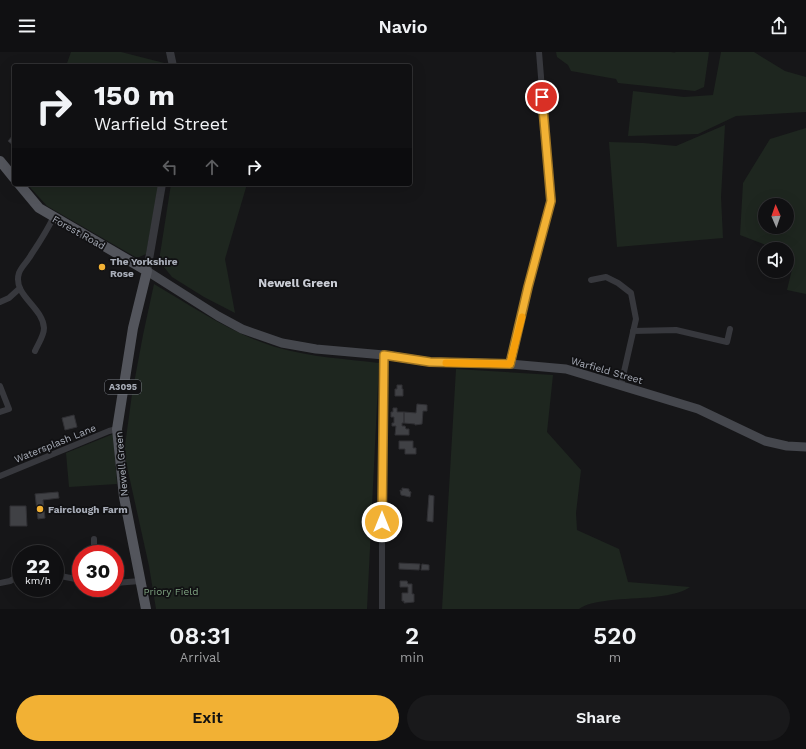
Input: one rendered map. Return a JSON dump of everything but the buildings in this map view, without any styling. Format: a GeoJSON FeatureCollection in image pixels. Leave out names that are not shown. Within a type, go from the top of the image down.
{"type":"FeatureCollection","features":[{"type":"Feature","properties":{"kind":"main road"},"geometry":{"type":"LineString","coordinates":[[0,161],[12,176]]}},
{"type":"Feature","properties":{"kind":"main road","name":"Forest Road"},"geometry":{"type":"LineString","coordinates":[[21,186],[39,208],[53,218],[108,248],[147,272]]}},
{"type":"Feature","properties":{"kind":"main road","name":"Warfield Street"},"geometry":{"type":"LineString","coordinates":[[147,272],[218,316],[242,329],[282,343],[316,349],[384,355],[430,362],[510,364],[566,369],[621,384],[698,409],[765,441],[787,446],[806,447]]}},
{"type":"Feature","properties":{"kind":"main road","name":"Newell Green"},"geometry":{"type":"LineString","coordinates":[[146,609],[124,497],[118,429],[132,328],[147,272]]}},
{"type":"Feature","properties":{"kind":"street"},"geometry":{"type":"LineString","coordinates":[[170,52],[173,64]]}},
{"type":"Feature","properties":{"kind":"street"},"geometry":{"type":"LineString","coordinates":[[510,364],[528,287],[551,201],[539,52]]}},
{"type":"Feature","properties":{"kind":"street"},"geometry":{"type":"LineString","coordinates":[[147,272],[162,186]]}},
{"type":"Feature","properties":{"kind":"street"},"geometry":{"type":"LineString","coordinates":[[35,351],[44,329],[41,318],[18,284],[19,272],[31,256],[53,218]]}},
{"type":"Feature","properties":{"kind":"street"},"geometry":{"type":"LineString","coordinates":[[590,280],[606,277],[618,283],[631,293],[636,319],[621,384]]}},
{"type":"Feature","properties":{"kind":"street"},"geometry":{"type":"LineString","coordinates":[[0,302],[9,298],[20,288]]}},
{"type":"Feature","properties":{"kind":"street"},"geometry":{"type":"LineString","coordinates":[[633,331],[676,330],[727,342],[730,329]]}},
{"type":"Feature","properties":{"kind":"street"},"geometry":{"type":"LineString","coordinates":[[382,609],[384,355]]}},
{"type":"Feature","properties":{"kind":"street"},"geometry":{"type":"LineString","coordinates":[[0,386],[9,409],[0,412]]}},
{"type":"Feature","properties":{"kind":"street","name":"Watersplash Lane"},"geometry":{"type":"LineString","coordinates":[[0,476],[118,429]]}},
{"type":"Feature","properties":{"kind":"street"},"geometry":{"type":"LineString","coordinates":[[94,539],[94,545]]}},
{"type":"Feature","properties":{"kind":"street"},"geometry":{"type":"LineString","coordinates":[[0,582],[12,579]]}},
{"type":"Feature","properties":{"kind":"street"},"geometry":{"type":"LineString","coordinates":[[124,582],[140,581]]}},
{"type":"Feature","properties":{"kind":"green space"},"geometry":{"type":"Polygon","coordinates":[[[71,52],[121,52],[168,64],[67,64],[71,52]]]}},
{"type":"Feature","properties":{"kind":"green space"},"geometry":{"type":"Polygon","coordinates":[[[556,52],[709,52],[704,87],[695,91],[618,83],[616,79],[571,71],[568,65],[557,57],[556,52]]]}},
{"type":"Feature","properties":{"kind":"green space"},"geometry":{"type":"Polygon","coordinates":[[[721,52],[754,52],[785,71],[806,77],[806,112],[736,116],[698,134],[628,136],[633,91],[684,97],[713,95],[721,52]]]}},
{"type":"Feature","properties":{"kind":"green space"},"geometry":{"type":"Polygon","coordinates":[[[725,125],[721,197],[723,238],[617,247],[609,142],[676,146],[725,125]]]}},
{"type":"Feature","properties":{"kind":"green space"},"geometry":{"type":"Polygon","coordinates":[[[806,128],[806,294],[787,290],[790,278],[794,278],[794,242],[758,242],[740,235],[743,183],[770,139],[806,128]]]}},
{"type":"Feature","properties":{"kind":"green space"},"geometry":{"type":"Polygon","coordinates":[[[29,186],[159,186],[146,254],[137,258],[47,206],[29,186]]]}},
{"type":"Feature","properties":{"kind":"green space"},"geometry":{"type":"Polygon","coordinates":[[[171,186],[246,186],[225,259],[235,313],[204,297],[172,277],[159,261],[171,186]]]}},
{"type":"Feature","properties":{"kind":"green space","name":"Priory Field"},"geometry":{"type":"Polygon","coordinates":[[[154,284],[231,329],[263,343],[303,354],[379,363],[367,609],[156,609],[149,566],[124,453],[132,394],[154,284]]]}},
{"type":"Feature","properties":{"kind":"green space"},"geometry":{"type":"Polygon","coordinates":[[[456,369],[553,375],[547,432],[581,470],[576,513],[577,530],[619,549],[628,582],[690,587],[682,591],[662,596],[598,602],[579,609],[442,609],[456,369]]]}},
{"type":"Feature","properties":{"kind":"green space"},"geometry":{"type":"Polygon","coordinates":[[[113,434],[117,484],[69,487],[66,453],[113,434]]]}},
{"type":"Feature","properties":{"kind":"slow traffic"},"geometry":{"type":"LineString","coordinates":[[446,363],[510,364],[522,317]]}},
{"type":"Feature","properties":{"kind":"place","name":"The Yorkshire Rose"},"geometry":{"type":"Point","coordinates":[102,267]}},
{"type":"Feature","properties":{"kind":"place","name":"Fairclough Farm"},"geometry":{"type":"Point","coordinates":[40,509]}},
{"type":"Feature","properties":{"kind":"district","name":"Newell Green"},"geometry":{"type":"Point","coordinates":[298,283]}},
{"type":"Feature","properties":{"kind":"route"},"geometry":{"type":"LineString","coordinates":[[382,522],[384,355],[430,362],[510,364],[528,287],[551,201],[542,97]]}}]}
